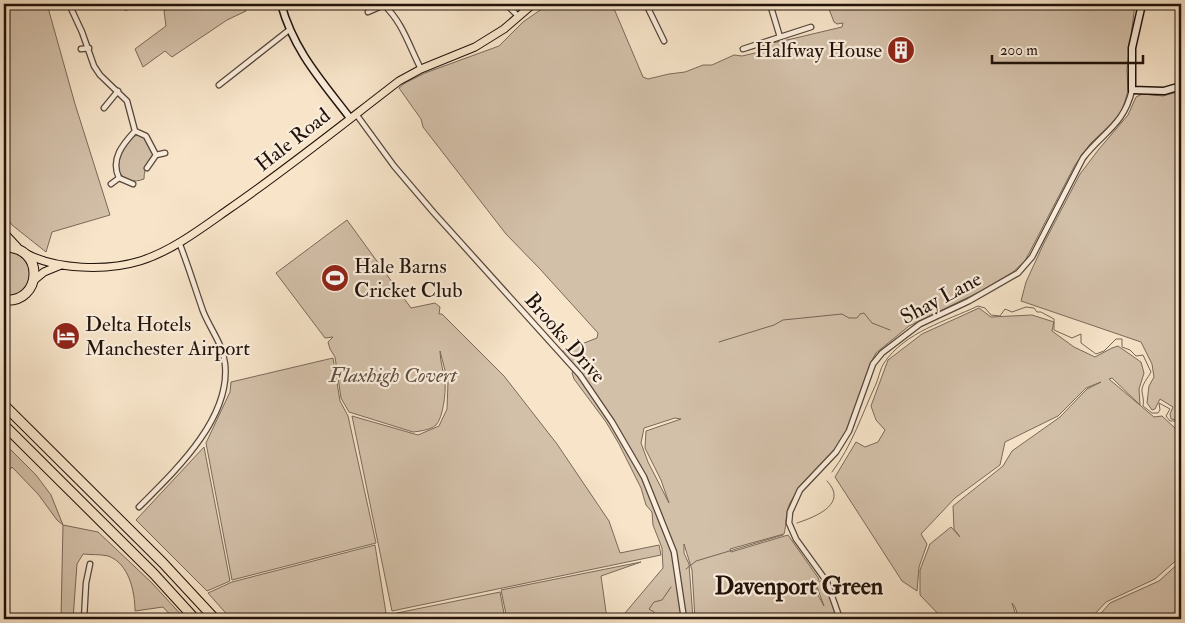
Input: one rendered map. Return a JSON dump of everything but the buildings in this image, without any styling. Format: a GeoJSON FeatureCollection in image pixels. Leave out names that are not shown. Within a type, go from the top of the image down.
{"type":"FeatureCollection","features":[{"type":"Feature","properties":{"kind":"highway"},"geometry":{"type":"LineString","coordinates":[[4,234],[29,257],[34,269],[33,281],[25,294],[5,301]]}},
{"type":"Feature","properties":{"kind":"highway"},"geometry":{"type":"LineString","coordinates":[[4,247],[21,250]]}},
{"type":"Feature","properties":{"kind":"highway"},"geometry":{"type":"LineString","coordinates":[[4,405],[163,563],[215,619]]}},
{"type":"Feature","properties":{"kind":"highway"},"geometry":{"type":"LineString","coordinates":[[4,425],[154,574],[195,619]]}},
{"type":"Feature","properties":{"kind":"main road","name":"Hale Road"},"geometry":{"type":"LineString","coordinates":[[21,250],[35,258],[62,265],[93,267],[130,263],[162,252],[256,191],[399,81],[421,69],[475,47],[504,29],[533,4]]}},
{"type":"Feature","properties":{"kind":"main road","name":"Hale Road"},"geometry":{"type":"LineString","coordinates":[[33,281],[44,272],[62,265]]}},
{"type":"Feature","properties":{"kind":"street"},"geometry":{"type":"LineString","coordinates":[[69,4],[89,48],[94,66],[100,75],[127,101],[135,131]]}},
{"type":"Feature","properties":{"kind":"street"},"geometry":{"type":"LineString","coordinates":[[281,4],[289,30],[310,66],[353,116]]}},
{"type":"Feature","properties":{"kind":"street"},"geometry":{"type":"LineString","coordinates":[[368,12],[384,4],[402,27],[421,69]]}},
{"type":"Feature","properties":{"kind":"street"},"geometry":{"type":"LineString","coordinates":[[506,4],[518,16]]}},
{"type":"Feature","properties":{"kind":"street"},"geometry":{"type":"LineString","coordinates":[[646,4],[664,41]]}},
{"type":"Feature","properties":{"kind":"street"},"geometry":{"type":"LineString","coordinates":[[770,4],[780,37]]}},
{"type":"Feature","properties":{"kind":"street","name":"Shay Lane"},"geometry":{"type":"LineString","coordinates":[[840,619],[827,582],[796,539],[789,523],[790,512],[800,490],[841,445],[849,431],[873,364],[882,354],[920,324],[969,301],[1016,274],[1032,257],[1083,158],[1121,119],[1130,102],[1132,90],[1132,48],[1142,4]]}},
{"type":"Feature","properties":{"kind":"street"},"geometry":{"type":"LineString","coordinates":[[743,49],[812,27]]}},
{"type":"Feature","properties":{"kind":"street"},"geometry":{"type":"LineString","coordinates":[[219,85],[289,30]]}},
{"type":"Feature","properties":{"kind":"street"},"geometry":{"type":"LineString","coordinates":[[81,49],[89,48]]}},
{"type":"Feature","properties":{"kind":"street"},"geometry":{"type":"LineString","coordinates":[[1132,90],[1164,92],[1181,86]]}},
{"type":"Feature","properties":{"kind":"street"},"geometry":{"type":"LineString","coordinates":[[104,108],[118,91]]}},
{"type":"Feature","properties":{"kind":"street","name":"Brooks Drive"},"geometry":{"type":"LineString","coordinates":[[353,116],[434,213],[580,375],[612,422],[644,477],[674,552],[684,619]]}},
{"type":"Feature","properties":{"kind":"street"},"geometry":{"type":"LineString","coordinates":[[135,131],[146,136],[156,154]]}},
{"type":"Feature","properties":{"kind":"street"},"geometry":{"type":"LineString","coordinates":[[133,184],[119,178],[116,172],[118,153],[135,131]]}},
{"type":"Feature","properties":{"kind":"street"},"geometry":{"type":"LineString","coordinates":[[156,154],[165,153]]}},
{"type":"Feature","properties":{"kind":"street"},"geometry":{"type":"LineString","coordinates":[[147,168],[156,154]]}},
{"type":"Feature","properties":{"kind":"street"},"geometry":{"type":"LineString","coordinates":[[111,184],[119,178]]}},
{"type":"Feature","properties":{"kind":"street"},"geometry":{"type":"LineString","coordinates":[[139,508],[194,449],[220,400],[224,386],[225,363],[222,349],[204,314],[179,242]]}},
{"type":"Feature","properties":{"kind":"street"},"geometry":{"type":"LineString","coordinates":[[84,619],[86,584],[90,564]]}},
{"type":"Feature","properties":{"kind":"green space"},"geometry":{"type":"Polygon","coordinates":[[[4,4],[47,4],[75,104],[110,215],[52,232],[46,252],[12,225],[4,213],[4,4]]]}},
{"type":"Feature","properties":{"kind":"green space"},"geometry":{"type":"Polygon","coordinates":[[[175,4],[244,4],[246,11],[227,20],[172,57],[165,51],[143,67],[135,49],[166,26],[164,11],[175,4]]]}},
{"type":"Feature","properties":{"kind":"green space"},"geometry":{"type":"Polygon","coordinates":[[[549,4],[612,4],[643,77],[648,79],[685,72],[703,65],[712,65],[734,55],[742,56],[769,48],[772,43],[842,27],[843,23],[837,24],[834,22],[827,4],[1135,4],[1127,69],[1128,91],[1122,111],[1090,144],[1075,165],[1025,261],[1013,272],[979,292],[909,326],[876,353],[847,429],[832,453],[790,503],[784,534],[730,549],[731,552],[788,535],[819,579],[816,586],[816,589],[824,606],[817,587],[818,582],[824,579],[840,619],[695,619],[692,570],[684,544],[684,553],[689,564],[693,619],[620,619],[663,568],[662,548],[653,525],[652,512],[646,505],[641,488],[619,444],[606,422],[574,379],[572,373],[574,368],[561,352],[597,338],[598,333],[506,234],[423,127],[421,119],[399,88],[425,73],[499,46],[523,22],[549,4]],[[675,418],[644,428],[641,443],[648,462],[669,503],[661,480],[645,448],[646,431],[681,419],[675,418]]]}},
{"type":"Feature","properties":{"kind":"green space"},"geometry":{"type":"Polygon","coordinates":[[[1181,91],[1181,425],[1178,420],[1171,419],[1170,414],[1173,407],[1160,399],[1155,409],[1152,410],[1147,403],[1149,386],[1154,377],[1152,364],[1141,342],[1021,301],[1026,282],[1044,243],[1080,174],[1128,115],[1136,97],[1142,94],[1163,96],[1181,91]]]}},
{"type":"Feature","properties":{"kind":"green space"},"geometry":{"type":"Polygon","coordinates":[[[137,135],[146,138],[153,153],[145,170],[144,179],[133,181],[127,179],[119,172],[119,161],[122,150],[137,135]]]}},
{"type":"Feature","properties":{"kind":"green space","name":"Flaxhigh Covert"},"geometry":{"type":"Polygon","coordinates":[[[347,220],[411,308],[435,303],[440,307],[439,314],[442,314],[504,376],[557,444],[609,521],[620,553],[659,545],[661,555],[392,611],[352,416],[418,435],[439,426],[447,409],[448,382],[440,351],[445,383],[444,405],[436,425],[422,431],[413,432],[349,412],[341,398],[335,357],[328,342],[333,337],[325,338],[276,273],[347,220]]]}},
{"type":"Feature","properties":{"kind":"green space"},"geometry":{"type":"Polygon","coordinates":[[[4,251],[21,256],[30,268],[31,275],[30,282],[19,294],[4,297],[4,251]]]}},
{"type":"Feature","properties":{"kind":"green space"},"geometry":{"type":"Polygon","coordinates":[[[979,308],[991,317],[1032,315],[1054,322],[1052,331],[1074,347],[1095,357],[1118,346],[1141,362],[1144,373],[1139,389],[1140,405],[1112,378],[1109,379],[1154,417],[1162,416],[1175,428],[1181,442],[1181,556],[1155,579],[1106,602],[1090,619],[1019,619],[1012,603],[1017,619],[943,619],[920,595],[920,570],[930,544],[951,527],[960,537],[954,529],[953,506],[1003,466],[1012,451],[1060,417],[1087,389],[1101,382],[1086,388],[1058,416],[1005,442],[1000,465],[955,498],[921,534],[927,544],[919,567],[917,591],[902,581],[835,477],[856,442],[865,447],[878,442],[885,430],[876,420],[871,406],[888,360],[922,334],[979,308]]]}},
{"type":"Feature","properties":{"kind":"green space"},"geometry":{"type":"Polygon","coordinates":[[[333,358],[340,401],[348,416],[376,543],[232,580],[206,443],[230,392],[231,382],[333,358]]]}},
{"type":"Feature","properties":{"kind":"green space"},"geometry":{"type":"Polygon","coordinates":[[[4,443],[36,475],[51,495],[63,525],[57,520],[38,494],[12,467],[7,473],[4,471],[4,443]]]}},
{"type":"Feature","properties":{"kind":"green space"},"geometry":{"type":"Polygon","coordinates":[[[204,447],[230,581],[207,591],[136,520],[204,447]]]}},
{"type":"Feature","properties":{"kind":"green space"},"geometry":{"type":"Polygon","coordinates":[[[63,525],[98,532],[152,583],[185,619],[174,619],[163,607],[135,611],[132,587],[126,571],[121,565],[108,556],[83,554],[77,564],[73,619],[61,619],[63,525]]]}},
{"type":"Feature","properties":{"kind":"green space"},"geometry":{"type":"Polygon","coordinates":[[[375,545],[386,613],[356,619],[239,619],[236,616],[231,619],[208,593],[232,582],[375,545]]]}},
{"type":"Feature","properties":{"kind":"green space"},"geometry":{"type":"Polygon","coordinates":[[[1181,561],[1181,619],[1096,619],[1110,603],[1159,581],[1181,561]]]}},
{"type":"Feature","properties":{"kind":"green space"},"geometry":{"type":"Polygon","coordinates":[[[641,562],[601,576],[607,619],[507,619],[501,590],[641,562]]]}},
{"type":"Feature","properties":{"kind":"green space"},"geometry":{"type":"Polygon","coordinates":[[[500,592],[505,619],[393,619],[392,614],[500,592]]]}},
{"type":"Feature","properties":{"kind":"waterway"},"geometry":{"type":"LineString","coordinates":[[832,472],[851,441],[883,365],[893,352],[903,343],[927,328],[978,306],[985,308],[991,315],[1000,316],[1005,309],[1012,312],[1026,307],[1034,308],[1037,312],[1041,312],[1054,319],[1054,330],[1072,338],[1081,334],[1081,343],[1096,354],[1104,351],[1116,339],[1122,339],[1122,347],[1130,350],[1136,356],[1143,355],[1151,372],[1143,387],[1143,406],[1152,413],[1158,413],[1160,410],[1159,403],[1170,409],[1166,416],[1170,421],[1178,421],[1181,432]]}},
{"type":"Feature","properties":{"kind":"waterway"},"geometry":{"type":"LineString","coordinates":[[719,342],[774,325],[783,320],[842,314],[849,318],[857,318],[860,314],[864,313],[872,323],[890,330]]}},
{"type":"Feature","properties":{"kind":"waterway"},"geometry":{"type":"LineString","coordinates":[[797,523],[820,513],[832,503],[833,489],[827,481]]}},
{"type":"Feature","properties":{"kind":"waterway"},"geometry":{"type":"LineString","coordinates":[[686,569],[696,561],[783,535]]}},
{"type":"Feature","properties":{"kind":"waterway"},"geometry":{"type":"LineString","coordinates":[[658,619],[654,612],[649,609],[654,602],[662,600],[671,587]]}},
{"type":"Feature","properties":{"kind":"place","name":"Halfway House"},"geometry":{"type":"Point","coordinates":[901,50]}},
{"type":"Feature","properties":{"kind":"place","name":"Hale Barns Cricket Club"},"geometry":{"type":"Point","coordinates":[335,278]}},
{"type":"Feature","properties":{"kind":"place","name":"Delta Hotels Manchester Airport"},"geometry":{"type":"Point","coordinates":[66,336]}},
{"type":"Feature","properties":{"kind":"district","name":"Davenport Green"},"geometry":{"type":"Point","coordinates":[799,586]}}]}
